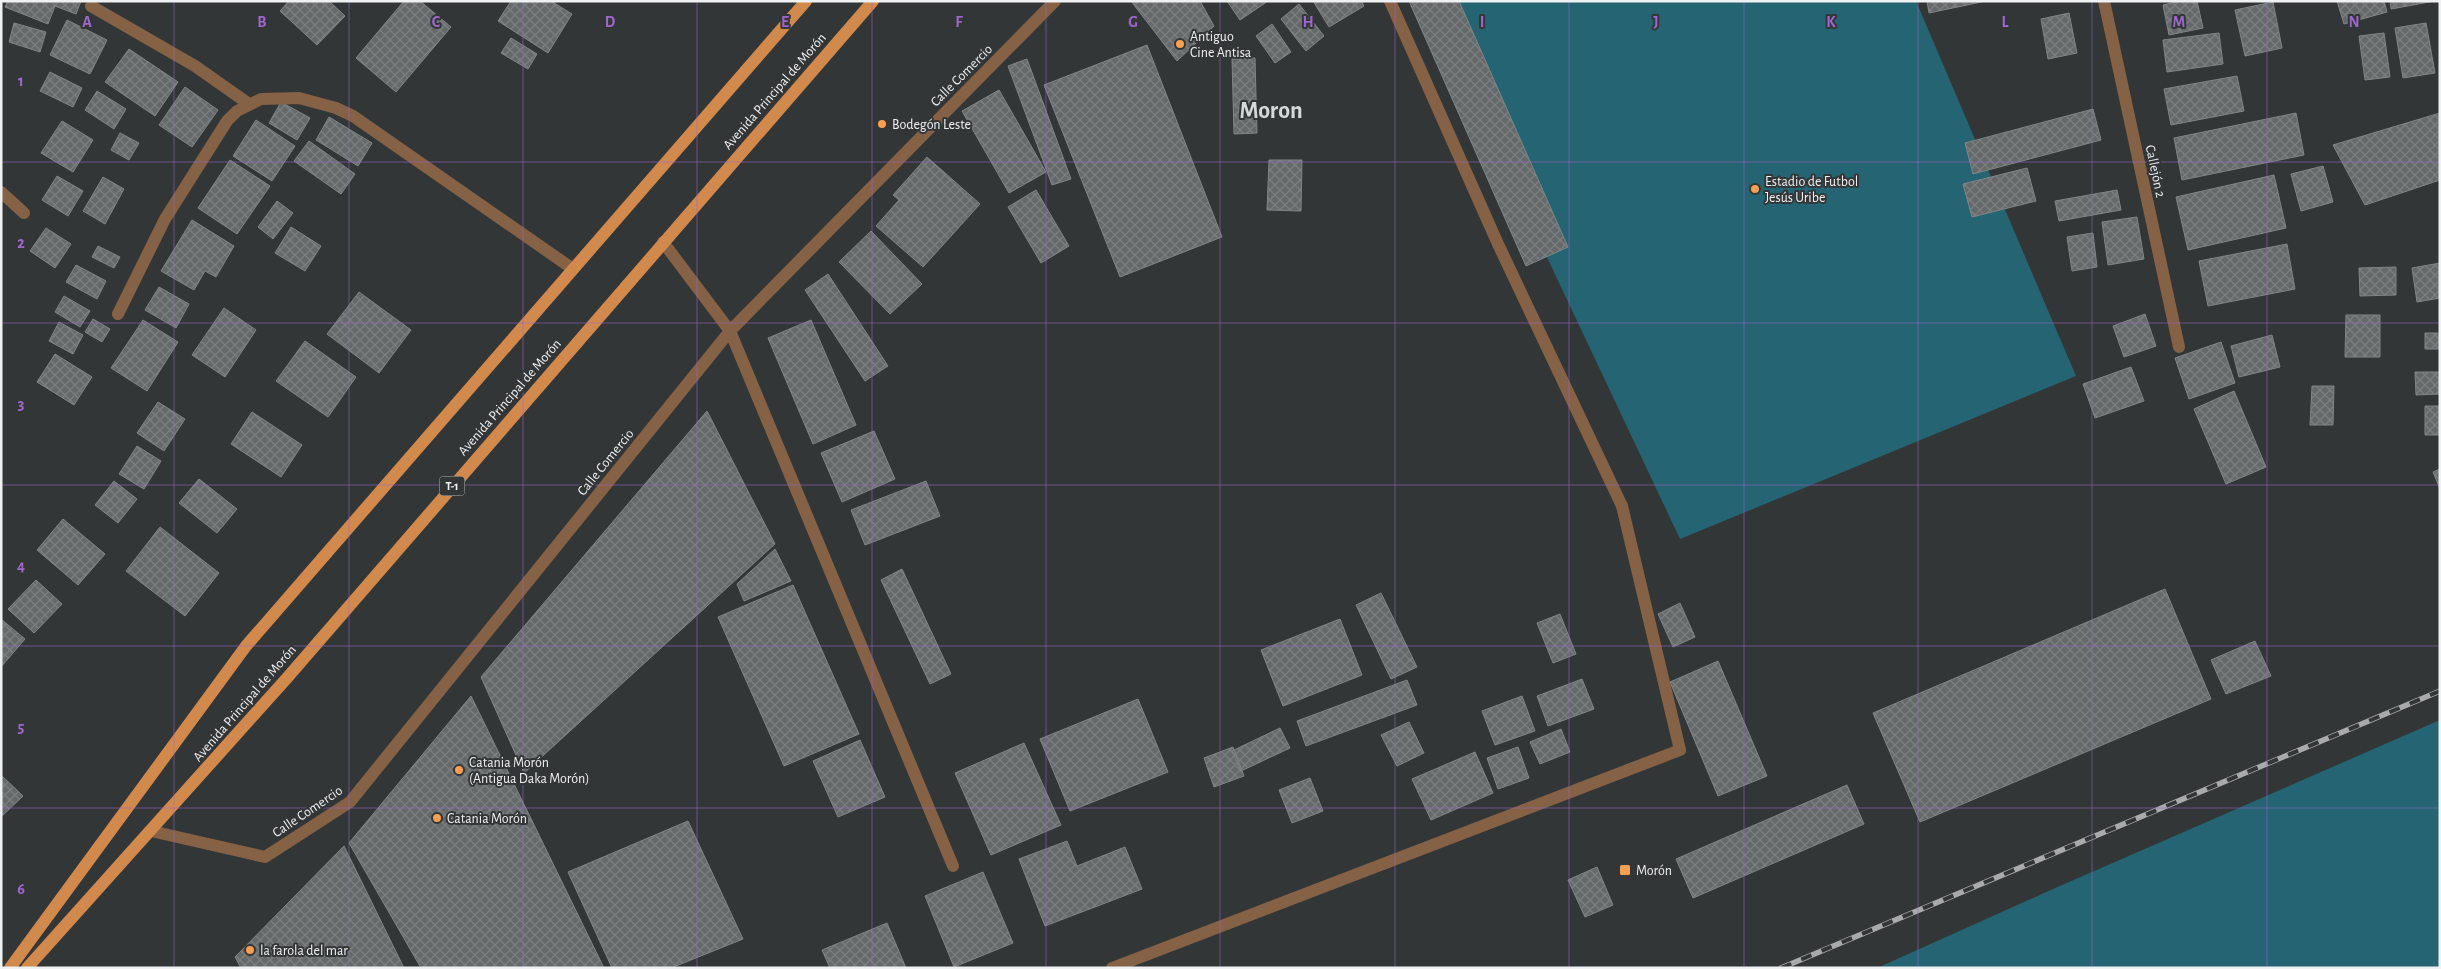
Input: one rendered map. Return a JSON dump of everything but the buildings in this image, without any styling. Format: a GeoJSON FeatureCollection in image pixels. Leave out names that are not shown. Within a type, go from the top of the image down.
{"type":"FeatureCollection","features":[{"type":"Feature","properties":{"kind":"main road","name":"Avenida Principal de Morón"},"geometry":{"type":"LineString","coordinates":[[10,968],[246,646],[806,1]]}},
{"type":"Feature","properties":{"kind":"main road","name":"Avenida Principal de Morón"},"geometry":{"type":"LineString","coordinates":[[27,968],[287,678],[873,1]]}},
{"type":"Feature","properties":{"kind":"street","name":"Calle Comercio"},"geometry":{"type":"LineString","coordinates":[[151,831],[265,857],[350,802],[730,331],[1055,1]]}},
{"type":"Feature","properties":{"kind":"street"},"geometry":{"type":"LineString","coordinates":[[1112,968],[1680,750],[1622,506],[1498,244],[1390,1]]}},
{"type":"Feature","properties":{"kind":"street","name":"Callejón 2"},"geometry":{"type":"LineString","coordinates":[[2104,1],[2179,347]]}},
{"type":"Feature","properties":{"kind":"street"},"geometry":{"type":"LineString","coordinates":[[91,6],[195,66],[248,104]]}},
{"type":"Feature","properties":{"kind":"street"},"geometry":{"type":"LineString","coordinates":[[118,314],[165,219],[227,121],[248,104],[270,97],[299,98],[336,108],[353,116],[574,269]]}},
{"type":"Feature","properties":{"kind":"street"},"geometry":{"type":"LineString","coordinates":[[1,192],[24,213]]}},
{"type":"Feature","properties":{"kind":"street"},"geometry":{"type":"LineString","coordinates":[[663,242],[730,331],[953,866]]}},
{"type":"Feature","properties":{"kind":"shaded area","name":"Estadio de Futbol Jesús Uribe"},"geometry":{"type":"Polygon","coordinates":[[[1426,1],[1916,1],[2076,376],[1680,539],[1426,1]]]}},
{"type":"Feature","properties":{"kind":"shaded area"},"geometry":{"type":"Polygon","coordinates":[[[2440,720],[2440,968],[1877,968],[2053,889],[2440,720]]]}},
{"type":"Feature","properties":{"kind":"railway"},"geometry":{"type":"LineString","coordinates":[[1781,968],[2440,691]]}},
{"type":"Feature","properties":{"kind":"place","name":"Antiguo Cine Antisa"},"geometry":{"type":"Point","coordinates":[1180,44]}},
{"type":"Feature","properties":{"kind":"place","name":"Bodegón Leste"},"geometry":{"type":"Point","coordinates":[882,124]}},
{"type":"Feature","properties":{"kind":"place","name":"Estadio de Futbol Jesús Uribe"},"geometry":{"type":"Point","coordinates":[1755,189]}},
{"type":"Feature","properties":{"kind":"place","name":"Catania Morón (Antigua Daka Morón)"},"geometry":{"type":"Point","coordinates":[459,770]}},
{"type":"Feature","properties":{"kind":"place","name":"Catania Morón"},"geometry":{"type":"Point","coordinates":[437,818]}},
{"type":"Feature","properties":{"kind":"place","name":"Morón"},"geometry":{"type":"Point","coordinates":[1625,870]}},
{"type":"Feature","properties":{"kind":"place","name":"la farola del mar"},"geometry":{"type":"Point","coordinates":[250,950]}},
{"type":"Feature","properties":{"kind":"district","name":"Moron"},"geometry":{"type":"Point","coordinates":[1271,110]}}]}
